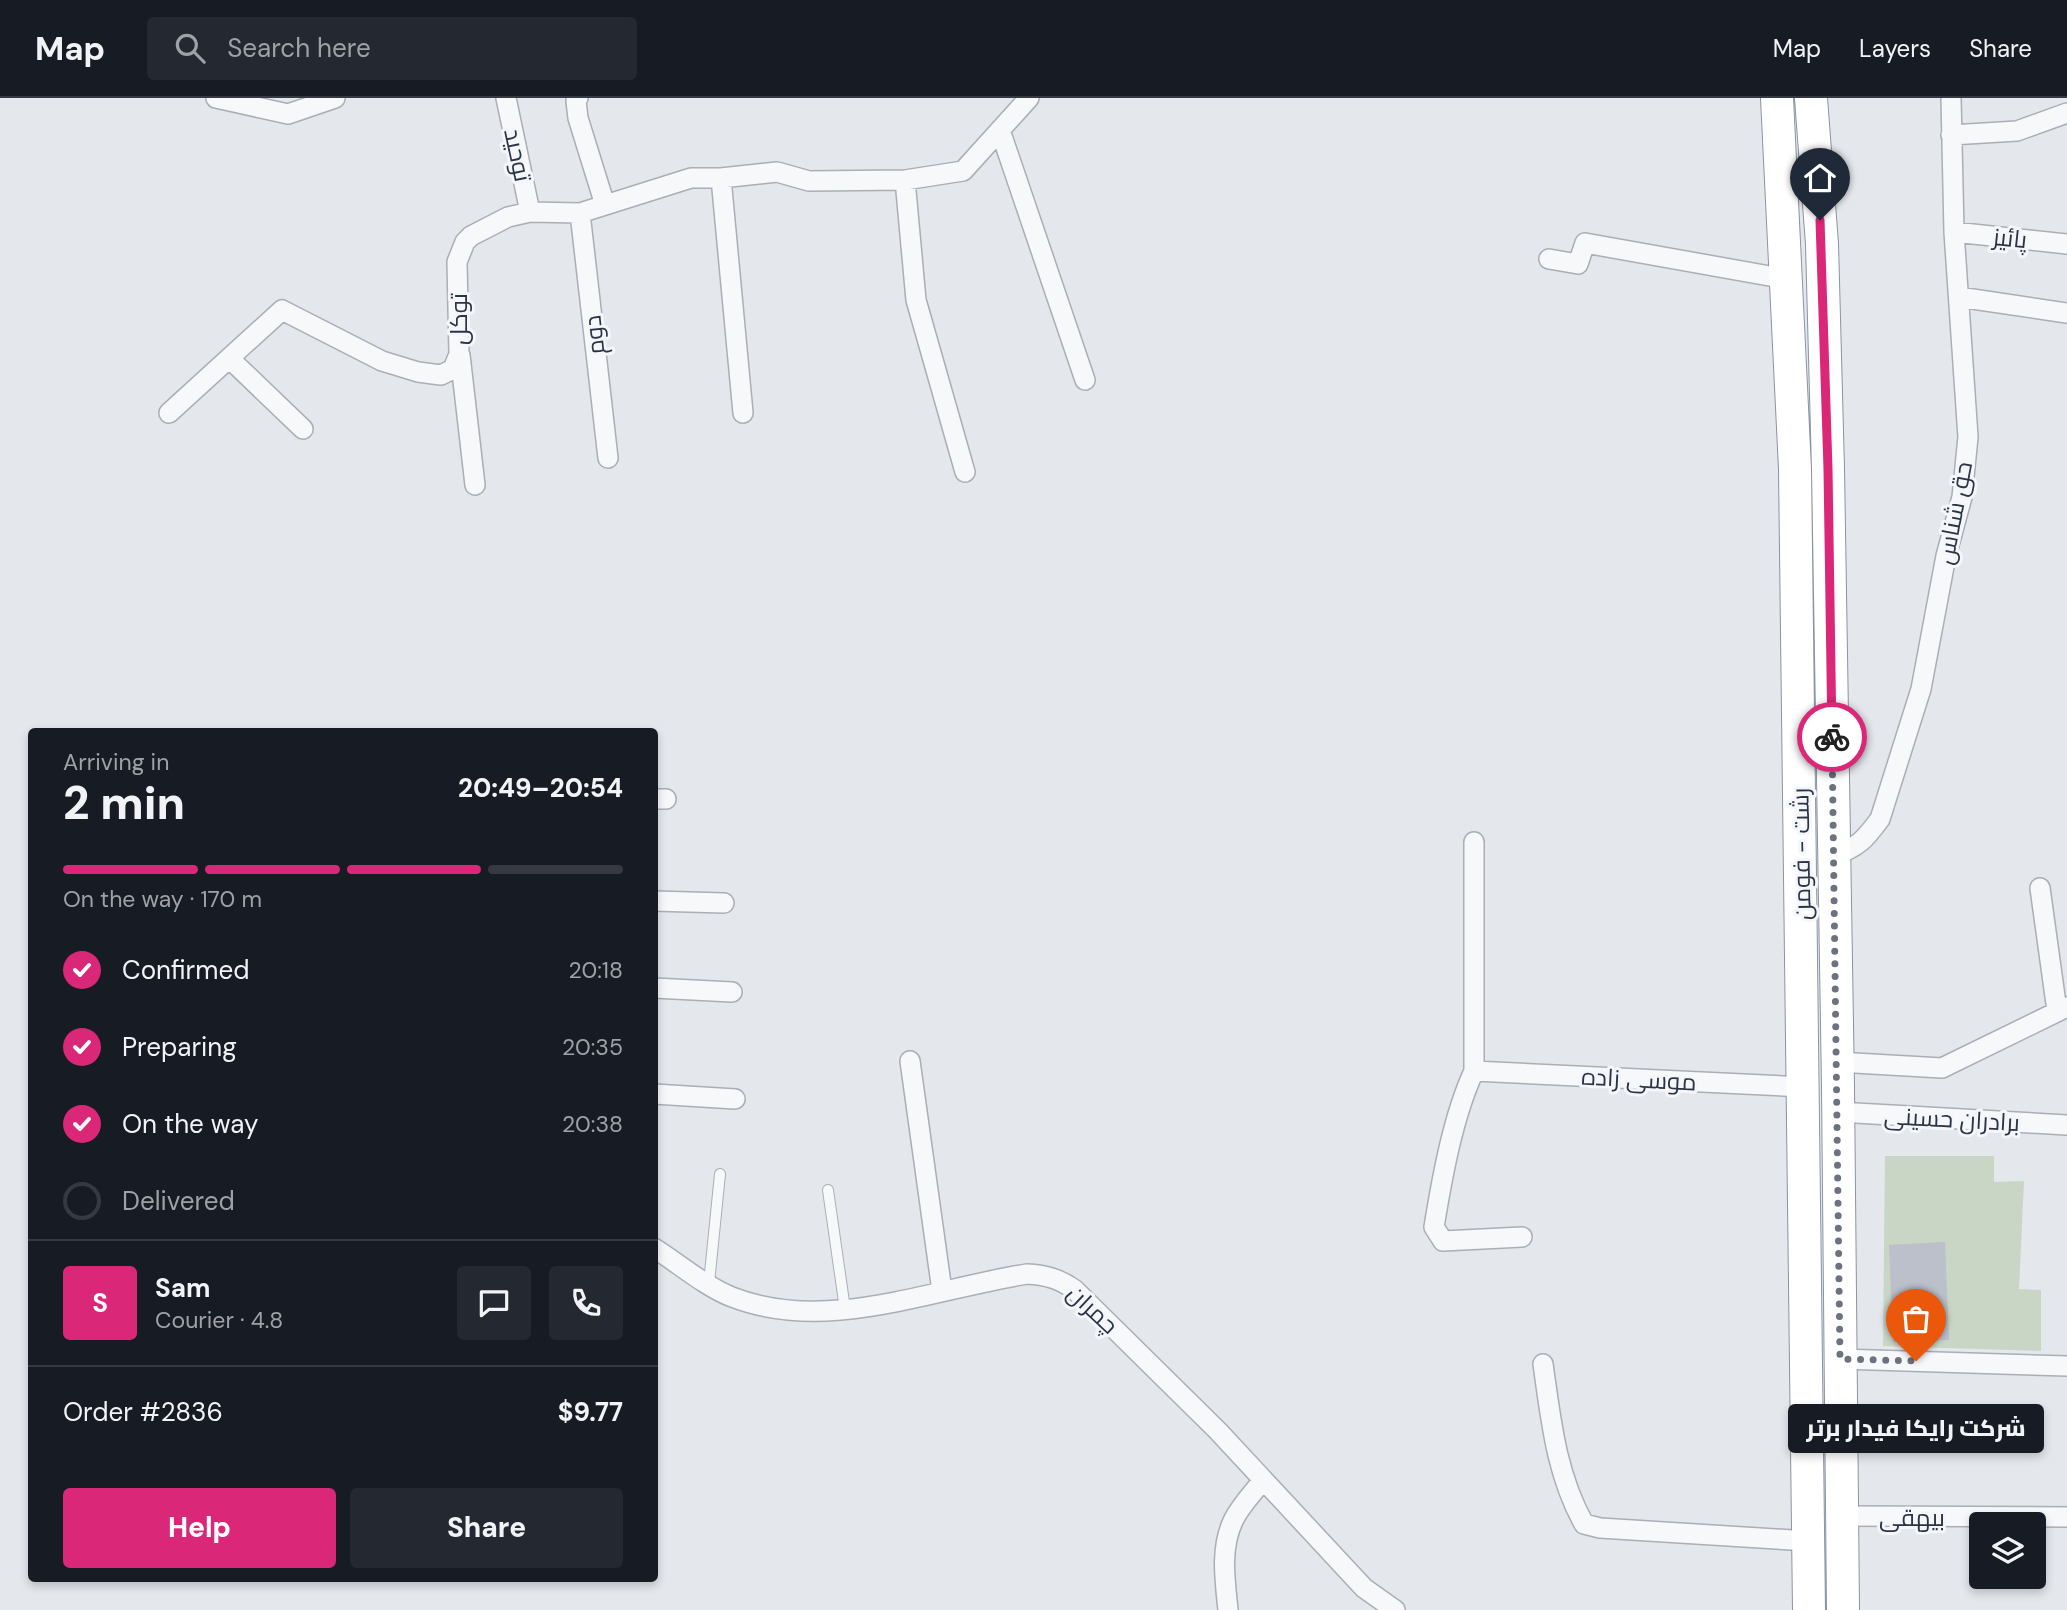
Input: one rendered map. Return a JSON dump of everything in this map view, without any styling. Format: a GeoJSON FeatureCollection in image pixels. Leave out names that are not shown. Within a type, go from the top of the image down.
{"type":"FeatureCollection","features":[{"type":"Feature","properties":{"kind":"highway","name":"رشت - فومن"},"geometry":{"type":"LineString","coordinates":[[1777,98],[1795,483],[1809,1610]]}},
{"type":"Feature","properties":{"kind":"highway"},"geometry":{"type":"LineString","coordinates":[[1811,98],[1822,244],[1838,1062],[1843,1610]]}},
{"type":"Feature","properties":{"kind":"street"},"geometry":{"type":"LineString","coordinates":[[216,98],[288,114],[335,98]]}},
{"type":"Feature","properties":{"kind":"street","name":"توحید"},"geometry":{"type":"LineString","coordinates":[[506,98],[530,212]]}},
{"type":"Feature","properties":{"kind":"street"},"geometry":{"type":"LineString","coordinates":[[578,98],[578,118],[605,205]]}},
{"type":"Feature","properties":{"kind":"street","name":"توکل"},"geometry":{"type":"LineString","coordinates":[[169,413],[282,310],[382,361],[418,372],[441,375],[453,369],[459,354],[457,262],[464,242],[486,227],[508,217],[530,212],[580,212],[691,178],[777,172],[809,181],[905,180],[963,171],[1029,98]]}},
{"type":"Feature","properties":{"kind":"street","name":"حق شناس"},"geometry":{"type":"LineString","coordinates":[[1834,855],[1852,849],[1868,835],[1880,819],[1922,689],[1945,556],[1962,496],[1968,438],[1954,232],[1951,98]]}},
{"type":"Feature","properties":{"kind":"street"},"geometry":{"type":"LineString","coordinates":[[1951,135],[2017,131],[2067,113]]}},
{"type":"Feature","properties":{"kind":"street"},"geometry":{"type":"LineString","coordinates":[[1000,130],[1085,380]]}},
{"type":"Feature","properties":{"kind":"street"},"geometry":{"type":"LineString","coordinates":[[721,178],[743,413]]}},
{"type":"Feature","properties":{"kind":"street"},"geometry":{"type":"LineString","coordinates":[[905,180],[916,300],[965,472]]}},
{"type":"Feature","properties":{"kind":"street","name":"دوم"},"geometry":{"type":"LineString","coordinates":[[580,212],[608,458]]}},
{"type":"Feature","properties":{"kind":"street","name":"پائیز"},"geometry":{"type":"LineString","coordinates":[[1954,232],[2067,244]]}},
{"type":"Feature","properties":{"kind":"street"},"geometry":{"type":"LineString","coordinates":[[1549,259],[1578,264],[1585,243],[1786,279]]}},
{"type":"Feature","properties":{"kind":"street"},"geometry":{"type":"LineString","coordinates":[[1959,297],[2067,313]]}},
{"type":"Feature","properties":{"kind":"street"},"geometry":{"type":"LineString","coordinates":[[459,354],[475,485]]}},
{"type":"Feature","properties":{"kind":"street"},"geometry":{"type":"LineString","coordinates":[[229,358],[303,429]]}},
{"type":"Feature","properties":{"kind":"street"},"geometry":{"type":"LineString","coordinates":[[1474,842],[1474,1071],[1465,1091],[1441,1182],[1434,1227],[1443,1241],[1522,1237]]}},
{"type":"Feature","properties":{"kind":"street"},"geometry":{"type":"LineString","coordinates":[[1838,1062],[1942,1068],[2062,1009],[2040,888]]}},
{"type":"Feature","properties":{"kind":"street"},"geometry":{"type":"LineString","coordinates":[[658,901],[724,902]]}},
{"type":"Feature","properties":{"kind":"street"},"geometry":{"type":"LineString","coordinates":[[658,988],[732,992]]}},
{"type":"Feature","properties":{"kind":"street"},"geometry":{"type":"LineString","coordinates":[[910,1061],[942,1291]]}},
{"type":"Feature","properties":{"kind":"street","name":"موسی زاده"},"geometry":{"type":"LineString","coordinates":[[1474,1071],[1804,1087]]}},
{"type":"Feature","properties":{"kind":"street"},"geometry":{"type":"LineString","coordinates":[[658,1094],[735,1098]]}},
{"type":"Feature","properties":{"kind":"street","name":"برادران حسینی"},"geometry":{"type":"LineString","coordinates":[[1838,1112],[2067,1125]]}},
{"type":"Feature","properties":{"kind":"street","name":"چمران"},"geometry":{"type":"LineString","coordinates":[[658,1251],[729,1296],[785,1311],[845,1309],[1027,1274],[1044,1275],[1062,1281],[1092,1306],[1218,1431],[1364,1588],[1395,1610]]}},
{"type":"Feature","properties":{"kind":"street"},"geometry":{"type":"LineString","coordinates":[[1840,1359],[2067,1366]]}},
{"type":"Feature","properties":{"kind":"street"},"geometry":{"type":"LineString","coordinates":[[1543,1364],[1555,1448],[1569,1499],[1584,1524],[1600,1528],[1808,1541]]}},
{"type":"Feature","properties":{"kind":"street"},"geometry":{"type":"LineString","coordinates":[[1228,1610],[1224,1570],[1228,1536],[1234,1518],[1263,1479]]}},
{"type":"Feature","properties":{"kind":"street","name":"بیهقی"},"geometry":{"type":"LineString","coordinates":[[1842,1516],[2067,1517]]}},
{"type":"Feature","properties":{"kind":"street"},"geometry":{"type":"LineString","coordinates":[[1364,1588],[1364,1610]]}},
{"type":"Feature","properties":{"kind":"lane"},"geometry":{"type":"LineString","coordinates":[[709,1283],[720,1174]]}},
{"type":"Feature","properties":{"kind":"lane"},"geometry":{"type":"LineString","coordinates":[[828,1190],[845,1309]]}},
{"type":"Feature","properties":{"kind":"green space"},"geometry":{"type":"Polygon","coordinates":[[[1885,1156],[1994,1156],[1994,1182],[2024,1181],[2019,1289],[2041,1290],[2041,1351],[1883,1346],[1885,1156]]]}},
{"type":"Feature","properties":{"kind":"building"},"geometry":{"type":"Polygon","coordinates":[[[1945,1242],[1949,1340],[1893,1342],[1889,1245],[1945,1242]]]}},
{"type":"Feature","properties":{"kind":"way so far"},"geometry":{"type":"LineString","coordinates":[[1832,737],[1840,1359],[1916,1361]]}},
{"type":"Feature","properties":{"kind":"place","name":"شرکت رایکا فیدار برتر"},"geometry":{"type":"Point","coordinates":[1916,1361]}},
{"type":"Feature","properties":{"kind":"route"},"geometry":{"type":"LineString","coordinates":[[1820,220],[1828,469],[1832,737]]}}]}
